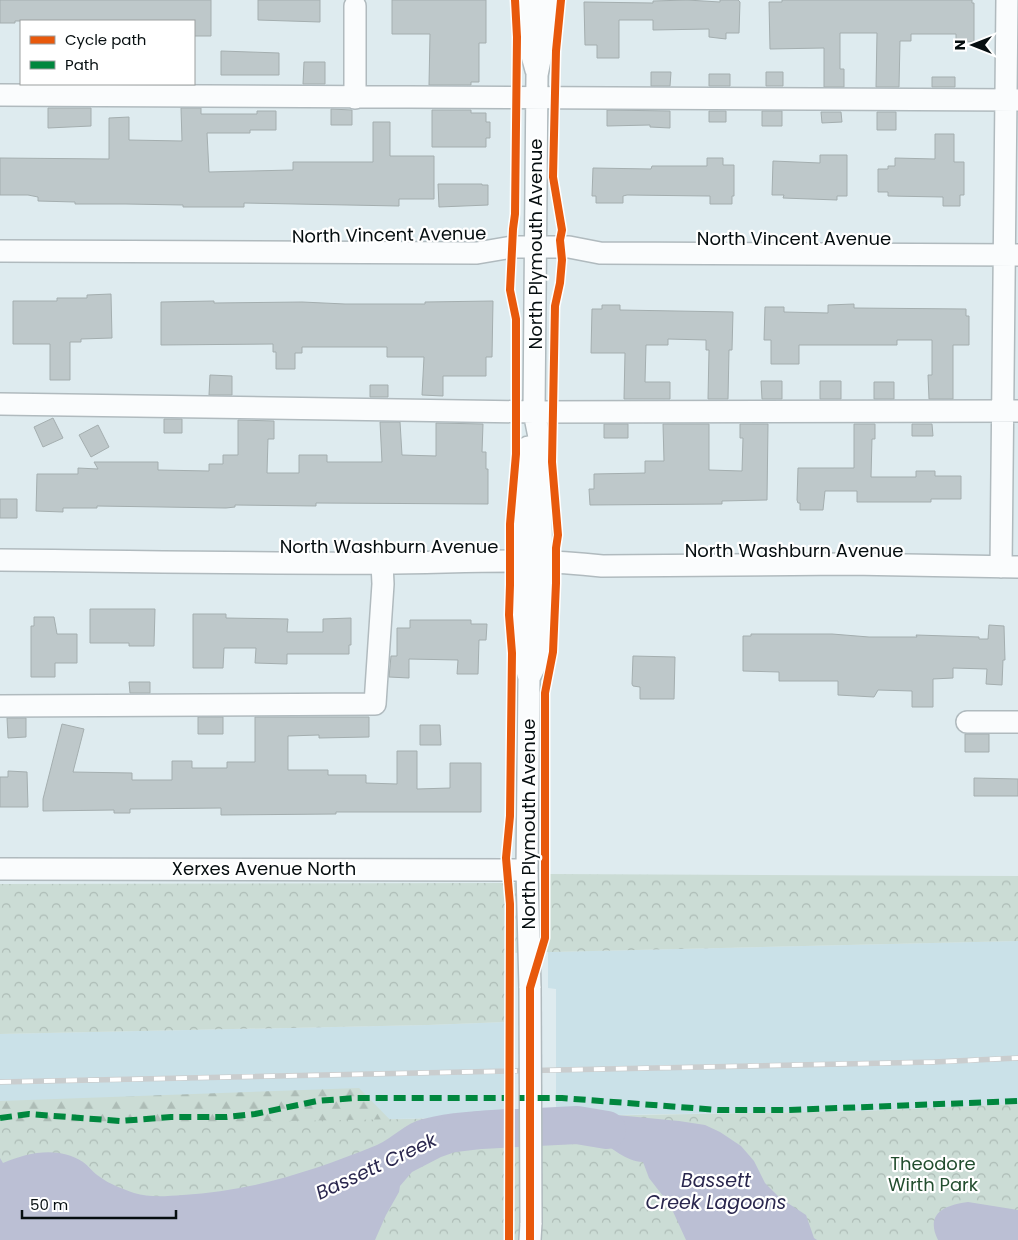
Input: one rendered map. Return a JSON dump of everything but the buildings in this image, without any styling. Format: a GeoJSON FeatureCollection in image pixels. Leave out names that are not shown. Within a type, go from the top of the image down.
{"type":"FeatureCollection","features":[{"type":"Feature","properties":{"kind":"street","name":"North Plymouth Avenue"},"geometry":{"type":"LineString","coordinates":[[527,0],[528,42],[537,76]]}},
{"type":"Feature","properties":{"kind":"street","name":"North Plymouth Avenue"},"geometry":{"type":"LineString","coordinates":[[530,1232],[530,988],[527,870],[529,678],[523,656],[540,442],[534,412],[537,76],[544,40],[546,0]]}},
{"type":"Feature","properties":{"kind":"street"},"geometry":{"type":"LineString","coordinates":[[1007,0],[1012,100],[1009,567]]}},
{"type":"Feature","properties":{"kind":"street"},"geometry":{"type":"LineString","coordinates":[[355,6],[355,98]]}},
{"type":"Feature","properties":{"kind":"street"},"geometry":{"type":"LineString","coordinates":[[0,95],[1012,100]]}},
{"type":"Feature","properties":{"kind":"street","name":"North Vincent Avenue"},"geometry":{"type":"LineString","coordinates":[[0,251],[477,252],[505,247],[536,247],[569,248],[600,253],[1011,255]]}},
{"type":"Feature","properties":{"kind":"street"},"geometry":{"type":"LineString","coordinates":[[0,404],[534,412],[1011,411]]}},
{"type":"Feature","properties":{"kind":"street","name":"North Washburn Avenue"},"geometry":{"type":"LineString","coordinates":[[0,560],[382,563],[562,561],[602,566],[850,564],[1009,567]]}},
{"type":"Feature","properties":{"kind":"street"},"geometry":{"type":"LineString","coordinates":[[0,706],[375,704],[383,584],[382,563]]}},
{"type":"Feature","properties":{"kind":"street"},"geometry":{"type":"LineString","coordinates":[[967,722],[1018,722]]}},
{"type":"Feature","properties":{"kind":"street","name":"Xerxes Avenue North"},"geometry":{"type":"LineString","coordinates":[[0,869],[527,870]]}},
{"type":"Feature","properties":{"kind":"shaded area"},"geometry":{"type":"Polygon","coordinates":[[[1018,941],[1018,1104],[862,1111],[556,1116],[556,989],[548,988],[548,952],[1018,941]]]}},
{"type":"Feature","properties":{"kind":"shaded area"},"geometry":{"type":"Polygon","coordinates":[[[506,1022],[506,1117],[0,1126],[0,1034],[506,1022]]]}},
{"type":"Feature","properties":{"kind":"green space"},"geometry":{"type":"Polygon","coordinates":[[[549,874],[1018,876],[1018,941],[506,953],[506,1022],[0,1034],[0,884],[548,883],[549,874]]]}},
{"type":"Feature","properties":{"kind":"green space"},"geometry":{"type":"Polygon","coordinates":[[[359,1088],[400,1130],[0,1158],[0,1101],[359,1088]]]}},
{"type":"Feature","properties":{"kind":"green space","name":"Theodore Wirth Park"},"geometry":{"type":"Polygon","coordinates":[[[1018,1104],[1018,1240],[0,1240],[0,1126],[862,1111],[1018,1104]]]}},
{"type":"Feature","properties":{"kind":"water"},"geometry":{"type":"Polygon","coordinates":[[[506,1109],[506,1144],[458,1151],[441,1157],[412,1172],[400,1186],[399,1192],[375,1240],[0,1240],[0,1158],[3,1163],[23,1156],[54,1152],[83,1162],[108,1182],[134,1193],[158,1196],[209,1193],[258,1184],[306,1171],[377,1145],[410,1124],[423,1119],[453,1113],[506,1109]]]}},
{"type":"Feature","properties":{"kind":"water","name":"Bassett Creek Lagoons"},"geometry":{"type":"Polygon","coordinates":[[[556,1112],[585,1112],[679,1121],[705,1125],[720,1132],[741,1146],[754,1161],[765,1183],[780,1198],[806,1215],[814,1238],[817,1240],[686,1240],[670,1205],[649,1178],[643,1162],[631,1160],[599,1142],[587,1142],[570,1137],[556,1138],[556,1112]]]}},
{"type":"Feature","properties":{"kind":"water"},"geometry":{"type":"Polygon","coordinates":[[[968,1202],[1018,1210],[1018,1240],[938,1240],[934,1224],[935,1217],[945,1208],[968,1202]]]}},
{"type":"Feature","properties":{"kind":"pier"},"geometry":{"type":"Polygon","coordinates":[[[506,1107],[508,1109],[508,1144],[506,1146],[506,1107]]]}},
{"type":"Feature","properties":{"kind":"waterway","name":"Bassett Creek"},"geometry":{"type":"LineString","coordinates":[[456,1133],[577,1125],[607,1130]]}},
{"type":"Feature","properties":{"kind":"railway"},"geometry":{"type":"LineString","coordinates":[[0,1082],[934,1062],[1018,1058]]}},
{"type":"Feature","properties":{"kind":"marked path"},"geometry":{"type":"LineString","coordinates":[[0,1118],[29,1114],[120,1121],[171,1117],[227,1117],[255,1114],[317,1101],[354,1098],[562,1098],[718,1110],[789,1110],[1018,1101]]}},
{"type":"Feature","properties":{"kind":"cycle path"},"geometry":{"type":"LineString","coordinates":[[509,1240],[510,904],[506,858],[510,816],[512,653],[509,615],[510,524],[516,454],[516,319],[510,290],[515,214],[517,37],[515,0]]}},
{"type":"Feature","properties":{"kind":"cycle path"},"geometry":{"type":"LineString","coordinates":[[530,1240],[530,988],[545,938],[545,693],[553,652],[558,535],[552,462],[555,306],[560,283],[562,260],[560,240],[562,230],[553,177],[556,51],[561,0]]}}]}
